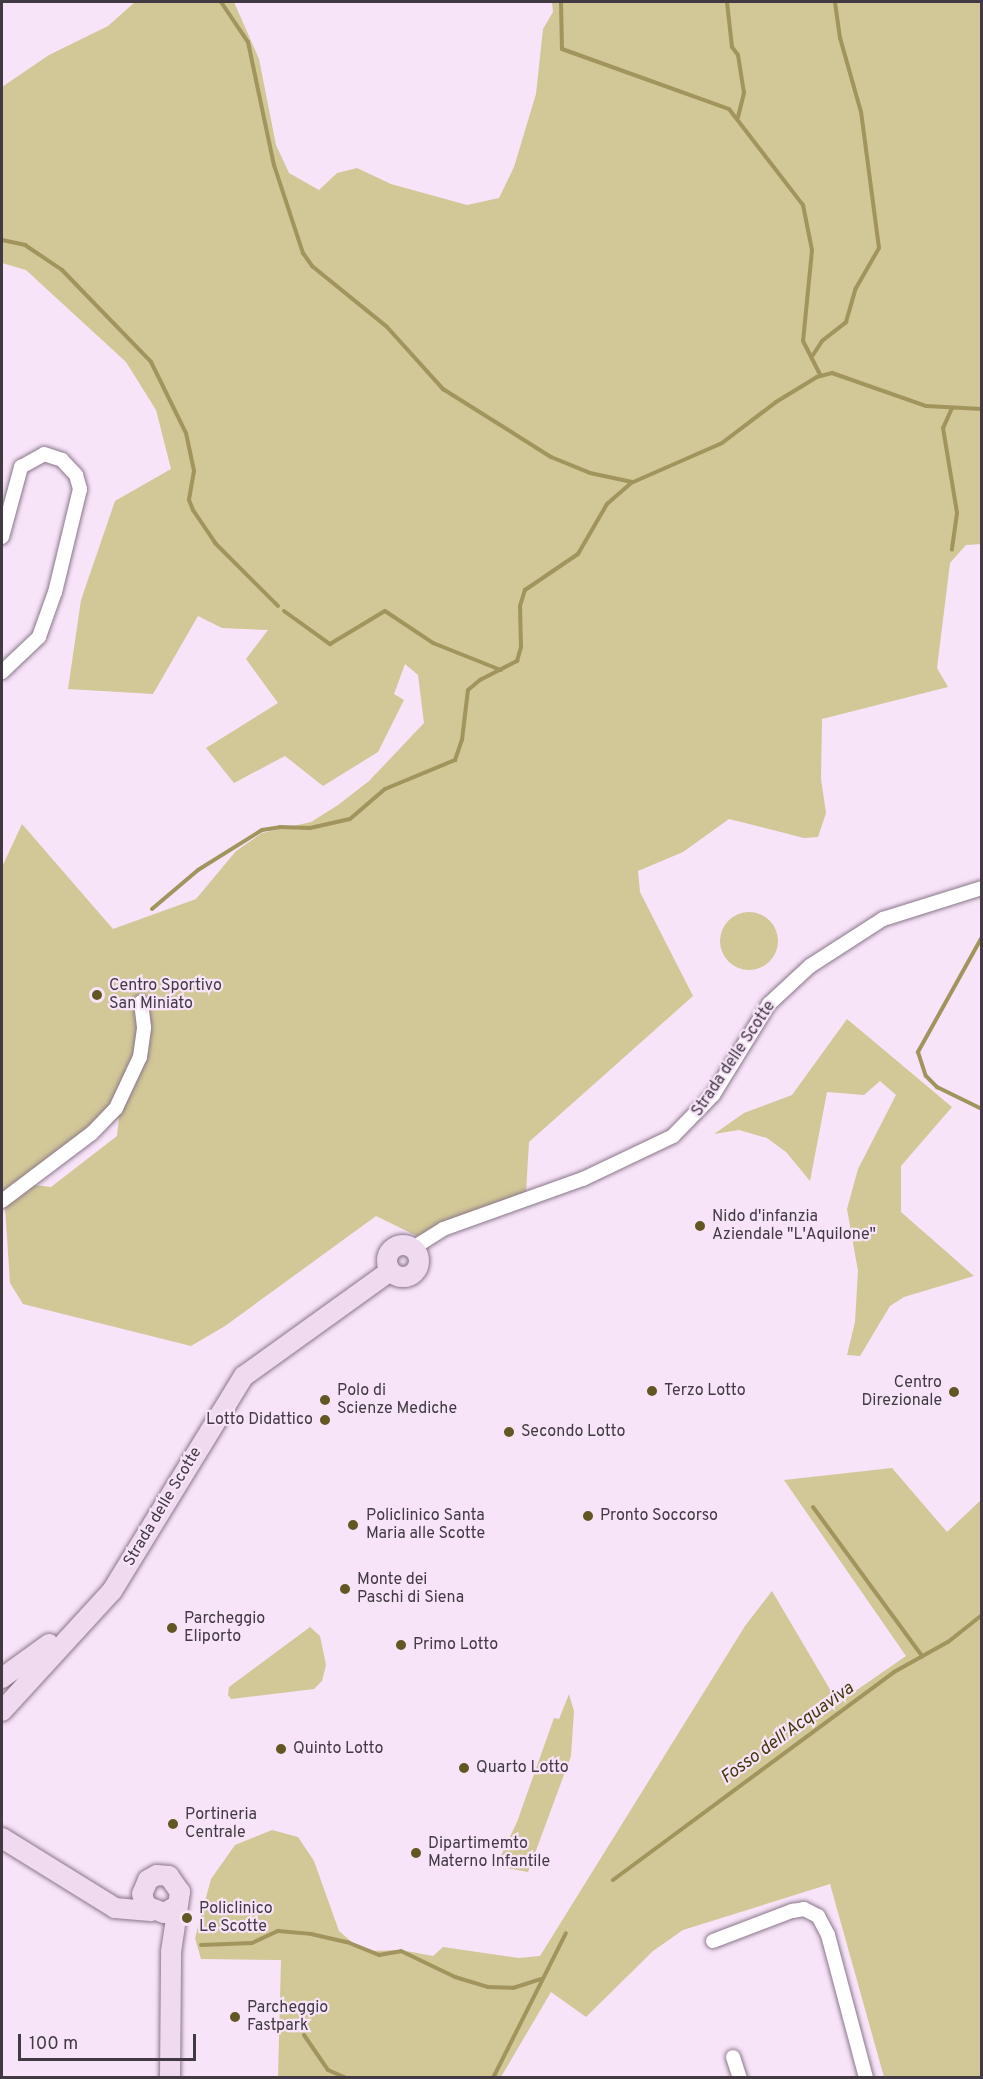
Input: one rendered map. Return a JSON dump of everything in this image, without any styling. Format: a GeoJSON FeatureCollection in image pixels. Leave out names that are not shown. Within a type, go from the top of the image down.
{"type":"FeatureCollection","features":[{"type":"Feature","properties":{"kind":"street"},"geometry":{"type":"LineString","coordinates":[[2,537],[21,467],[33,457],[53,455],[67,464],[79,481],[75,511],[42,632],[24,655],[2,672]]}},
{"type":"Feature","properties":{"kind":"street","name":"Strada delle Scotte"},"geometry":{"type":"LineString","coordinates":[[2,1711],[92,1614],[120,1580],[244,1376],[390,1271],[387,1262],[390,1252],[398,1246],[413,1248],[443,1229],[583,1179],[673,1136],[713,1095],[769,1004],[810,966],[883,919],[981,888]]}},
{"type":"Feature","properties":{"kind":"street"},"geometry":{"type":"LineString","coordinates":[[2,1201],[92,1133],[116,1108],[140,1058],[144,1027],[141,1002]]}},
{"type":"Feature","properties":{"kind":"street"},"geometry":{"type":"LineString","coordinates":[[2,1679],[40,1653],[72,1622],[92,1614]]}},
{"type":"Feature","properties":{"kind":"street"},"geometry":{"type":"LineString","coordinates":[[2,1679],[17,1681],[20,1689]]}},
{"type":"Feature","properties":{"kind":"street"},"geometry":{"type":"LineString","coordinates":[[2,1838],[123,1910],[161,1910],[180,1892],[172,1878],[157,1875],[124,1899],[103,1898]]}},
{"type":"Feature","properties":{"kind":"street"},"geometry":{"type":"LineString","coordinates":[[142,1888],[143,1901],[161,1910]]}},
{"type":"Feature","properties":{"kind":"street"},"geometry":{"type":"LineString","coordinates":[[161,1910],[171,1952],[170,2078]]}},
{"type":"Feature","properties":{"kind":"street"},"geometry":{"type":"LineString","coordinates":[[713,1941],[792,1911],[810,1911],[818,1916],[828,1935],[866,2078]]}},
{"type":"Feature","properties":{"kind":"street"},"geometry":{"type":"LineString","coordinates":[[733,2057],[740,2078]]}},
{"type":"Feature","properties":{"kind":"shaded area"},"geometry":{"type":"Polygon","coordinates":[[[135,2],[234,2],[259,59],[276,145],[289,173],[319,190],[337,173],[357,168],[391,184],[467,205],[499,198],[514,167],[536,94],[543,29],[553,12],[552,2],[981,2],[982,544],[966,545],[950,563],[937,668],[948,687],[822,719],[821,779],[826,813],[818,837],[804,838],[729,819],[683,852],[638,871],[640,892],[693,996],[529,1142],[526,1192],[442,1223],[419,1237],[376,1216],[225,1326],[191,1346],[23,1304],[10,1283],[5,1207],[2,1209],[2,867],[22,824],[113,929],[196,899],[236,851],[262,833],[311,822],[338,805],[369,781],[424,723],[418,675],[405,664],[394,694],[404,700],[378,752],[323,786],[285,756],[234,783],[206,748],[278,703],[246,659],[268,630],[222,628],[198,616],[153,694],[68,689],[81,600],[115,501],[171,469],[156,410],[126,362],[26,270],[2,263],[2,87],[49,55],[108,26],[135,2]],[[119,1118],[35,1185],[51,1187],[117,1136],[119,1118]]]}},
{"type":"Feature","properties":{"kind":"shaded area"},"geometry":{"type":"Polygon","coordinates":[[[749,912],[760,914],[773,925],[778,941],[776,952],[765,965],[749,970],[738,968],[725,957],[720,941],[722,930],[733,917],[749,912]]]}},
{"type":"Feature","properties":{"kind":"shaded area"},"geometry":{"type":"Polygon","coordinates":[[[847,1019],[952,1107],[901,1166],[901,1212],[974,1276],[904,1297],[890,1306],[860,1356],[847,1355],[855,1322],[858,1271],[847,1209],[858,1169],[896,1095],[880,1081],[864,1095],[827,1092],[810,1181],[786,1152],[767,1138],[739,1130],[714,1134],[744,1113],[792,1095],[847,1019]]]}},
{"type":"Feature","properties":{"kind":"shaded area"},"geometry":{"type":"Polygon","coordinates":[[[892,1468],[947,1532],[981,1500],[981,2077],[884,2077],[830,1884],[683,1930],[653,1951],[586,2017],[551,1992],[501,2077],[278,2077],[281,1960],[201,1959],[195,1938],[211,1879],[235,1845],[272,1830],[298,1837],[314,1861],[339,1931],[354,1944],[371,1951],[401,1950],[433,1956],[443,1947],[519,1958],[540,1956],[745,1626],[772,1591],[838,1703],[906,1656],[784,1480],[892,1468]]]}},
{"type":"Feature","properties":{"kind":"shaded area"},"geometry":{"type":"Polygon","coordinates":[[[310,1627],[320,1636],[326,1665],[322,1681],[314,1689],[231,1699],[228,1695],[229,1687],[310,1627]]]}},
{"type":"Feature","properties":{"kind":"shaded area"},"geometry":{"type":"Polygon","coordinates":[[[569,1694],[574,1711],[571,1756],[528,1872],[496,1866],[517,1822],[554,1718],[559,1719],[569,1694]]]}},
{"type":"Feature","properties":{"kind":"waterway"},"geometry":{"type":"LineString","coordinates":[[221,2],[248,42],[274,165],[303,253],[312,266],[387,327],[443,389],[551,457],[590,473],[632,482]]}},
{"type":"Feature","properties":{"kind":"waterway"},"geometry":{"type":"LineString","coordinates":[[561,2],[562,49],[729,109],[803,205],[812,250],[803,341],[821,376]]}},
{"type":"Feature","properties":{"kind":"waterway"},"geometry":{"type":"LineString","coordinates":[[727,2],[732,47],[738,55],[744,93],[738,117]]}},
{"type":"Feature","properties":{"kind":"waterway"},"geometry":{"type":"LineString","coordinates":[[813,355],[822,341],[846,322],[856,288],[879,248],[861,112],[840,38],[835,2]]}},
{"type":"Feature","properties":{"kind":"waterway"},"geometry":{"type":"LineString","coordinates":[[2,240],[25,245],[62,270],[151,362],[186,433],[194,471],[189,500],[193,510],[215,543],[278,606]]}},
{"type":"Feature","properties":{"kind":"waterway"},"geometry":{"type":"LineString","coordinates":[[152,909],[198,870],[262,830],[280,827],[310,828],[350,819],[385,789],[455,760],[462,740],[468,690],[480,680],[517,661],[521,647],[520,606],[525,590],[578,554],[607,504],[631,483],[722,443],[776,402],[817,377],[832,373],[926,406],[982,409]]}},
{"type":"Feature","properties":{"kind":"waterway"},"geometry":{"type":"LineString","coordinates":[[952,408],[943,428],[957,513],[952,550]]}},
{"type":"Feature","properties":{"kind":"waterway"},"geometry":{"type":"LineString","coordinates":[[284,611],[330,644],[385,611],[433,643],[501,670]]}},
{"type":"Feature","properties":{"kind":"waterway"},"geometry":{"type":"LineString","coordinates":[[982,937],[918,1052],[926,1076],[937,1087],[982,1109]]}},
{"type":"Feature","properties":{"kind":"waterway"},"geometry":{"type":"LineString","coordinates":[[813,1507],[922,1656]]}},
{"type":"Feature","properties":{"kind":"waterway","name":"Fosso dell'Acquaviva"},"geometry":{"type":"LineString","coordinates":[[613,1880],[894,1672],[948,1642],[982,1615]]}},
{"type":"Feature","properties":{"kind":"waterway"},"geometry":{"type":"LineString","coordinates":[[201,1945],[252,1943],[278,1931],[311,1934],[347,1942],[379,1955],[401,1951],[455,1977],[488,1987],[513,1988],[541,1979]]}},
{"type":"Feature","properties":{"kind":"waterway","name":"Fosso dell'Acquaviva"},"geometry":{"type":"LineString","coordinates":[[493,2078],[566,1933]]}},
{"type":"Feature","properties":{"kind":"waterway","name":"Fosso dell'Acquaviva"},"geometry":{"type":"LineString","coordinates":[[304,2035],[328,2070],[346,2078]]}},
{"type":"Feature","properties":{"kind":"place","name":"Centro Sportivo San Miniato"},"geometry":{"type":"Point","coordinates":[97,995]}},
{"type":"Feature","properties":{"kind":"place","name":"Nido d'infanzia Aziendale \"L'Aquilone\""},"geometry":{"type":"Point","coordinates":[700,1226]}},
{"type":"Feature","properties":{"kind":"place","name":"Terzo Lotto"},"geometry":{"type":"Point","coordinates":[652,1391]}},
{"type":"Feature","properties":{"kind":"place","name":"Centro Direzionale"},"geometry":{"type":"Point","coordinates":[954,1392]}},
{"type":"Feature","properties":{"kind":"place","name":"Polo di Scienze Mediche"},"geometry":{"type":"Point","coordinates":[325,1400]}},
{"type":"Feature","properties":{"kind":"place","name":"Lotto Didattico"},"geometry":{"type":"Point","coordinates":[325,1420]}},
{"type":"Feature","properties":{"kind":"place","name":"Secondo Lotto"},"geometry":{"type":"Point","coordinates":[509,1432]}},
{"type":"Feature","properties":{"kind":"place","name":"Pronto Soccorso"},"geometry":{"type":"Point","coordinates":[588,1516]}},
{"type":"Feature","properties":{"kind":"place","name":"Policlinico Santa Maria alle Scotte"},"geometry":{"type":"Point","coordinates":[353,1525]}},
{"type":"Feature","properties":{"kind":"place","name":"Monte dei Paschi di Siena"},"geometry":{"type":"Point","coordinates":[345,1589]}},
{"type":"Feature","properties":{"kind":"place","name":"Parcheggio Eliporto"},"geometry":{"type":"Point","coordinates":[172,1628]}},
{"type":"Feature","properties":{"kind":"place","name":"Primo Lotto"},"geometry":{"type":"Point","coordinates":[401,1645]}},
{"type":"Feature","properties":{"kind":"place","name":"Quinto Lotto"},"geometry":{"type":"Point","coordinates":[281,1749]}},
{"type":"Feature","properties":{"kind":"place","name":"Quarto Lotto"},"geometry":{"type":"Point","coordinates":[464,1768]}},
{"type":"Feature","properties":{"kind":"place","name":"Portineria Centrale"},"geometry":{"type":"Point","coordinates":[173,1824]}},
{"type":"Feature","properties":{"kind":"place","name":"Dipartimemto Materno Infantile"},"geometry":{"type":"Point","coordinates":[416,1853]}},
{"type":"Feature","properties":{"kind":"place","name":"Policlinico Le Scotte"},"geometry":{"type":"Point","coordinates":[187,1918]}},
{"type":"Feature","properties":{"kind":"place","name":"Parcheggio Fastpark"},"geometry":{"type":"Point","coordinates":[235,2017]}}]}
